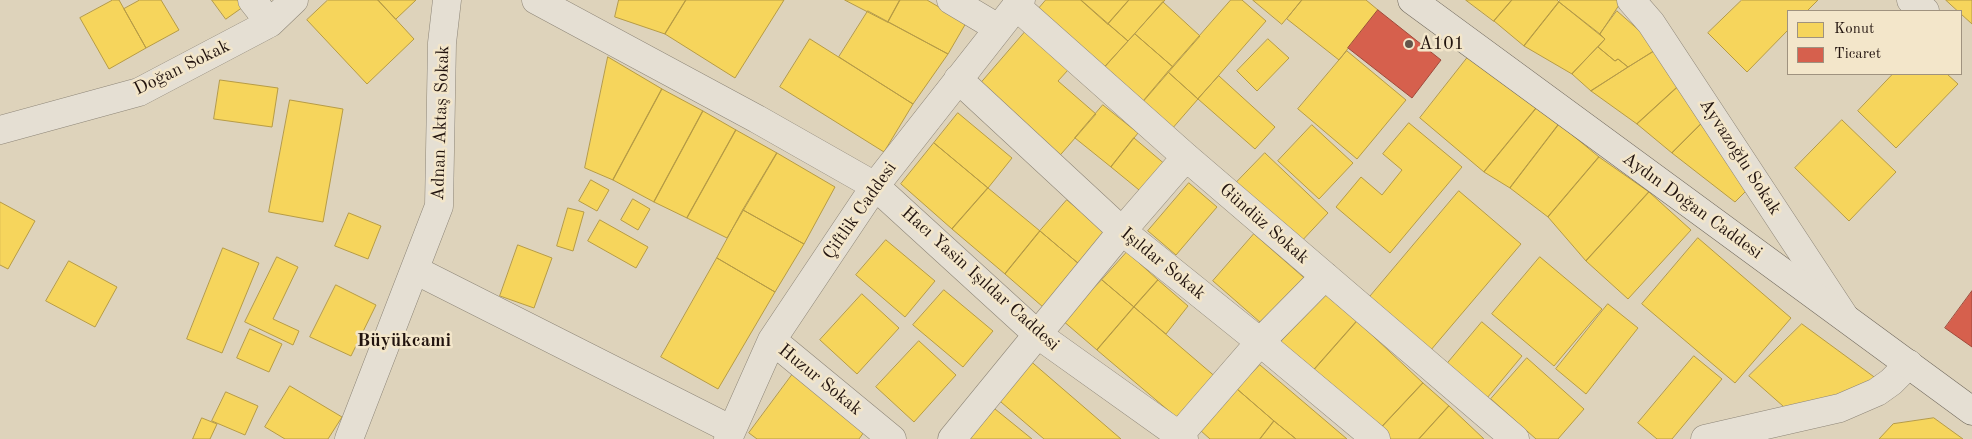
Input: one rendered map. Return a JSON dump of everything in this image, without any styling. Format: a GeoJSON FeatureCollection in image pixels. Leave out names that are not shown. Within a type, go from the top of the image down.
{"type":"FeatureCollection","features":[{"type":"Feature","properties":{"kind":"street"},"geometry":{"type":"LineString","coordinates":[[252,0],[270,23]]}},
{"type":"Feature","properties":{"kind":"street","name":"Doğan Sokak"},"geometry":{"type":"LineString","coordinates":[[0,130],[139,92],[270,23],[294,0]]}},
{"type":"Feature","properties":{"kind":"street","name":"Adnan Aktaş Sokak"},"geometry":{"type":"LineString","coordinates":[[349,439],[440,206],[442,42],[447,0]]}},
{"type":"Feature","properties":{"kind":"street","name":"Hacı Yasin Işıldar Caddesi"},"geometry":{"type":"LineString","coordinates":[[536,0],[748,114],[875,186],[1037,334],[1180,438]]}},
{"type":"Feature","properties":{"kind":"street"},"geometry":{"type":"LineString","coordinates":[[951,0],[998,28]]}},
{"type":"Feature","properties":{"kind":"street","name":"Aydın Doğan Caddesi"},"geometry":{"type":"LineString","coordinates":[[1412,0],[1972,411]]}},
{"type":"Feature","properties":{"kind":"street","name":"Ayvazoğlu Sokak"},"geometry":{"type":"LineString","coordinates":[[1631,0],[1652,23],[1845,318]]}},
{"type":"Feature","properties":{"kind":"street"},"geometry":{"type":"LineString","coordinates":[[1911,0],[1924,10]]}},
{"type":"Feature","properties":{"kind":"street","name":"Çiftlik Caddesi"},"geometry":{"type":"LineString","coordinates":[[730,435],[772,340],[875,186],[1018,3]]}},
{"type":"Feature","properties":{"kind":"street","name":"Gündüz Sokak"},"geometry":{"type":"LineString","coordinates":[[1018,3],[1186,157],[1515,439]]}},
{"type":"Feature","properties":{"kind":"street","name":"Işıldar Sokak"},"geometry":{"type":"LineString","coordinates":[[958,79],[1122,231],[1260,342],[1376,439]]}},
{"type":"Feature","properties":{"kind":"street"},"geometry":{"type":"LineString","coordinates":[[952,439],[1122,231],[1186,157]]}},
{"type":"Feature","properties":{"kind":"street"},"geometry":{"type":"LineString","coordinates":[[415,270],[730,435]]}},
{"type":"Feature","properties":{"kind":"street"},"geometry":{"type":"LineString","coordinates":[[1180,438],[1260,342],[1325,276]]}},
{"type":"Feature","properties":{"kind":"street","name":"Huzur Sokak"},"geometry":{"type":"LineString","coordinates":[[772,340],[892,439]]}},
{"type":"Feature","properties":{"kind":"street"},"geometry":{"type":"LineString","coordinates":[[1705,439],[1840,408],[1877,392],[1891,382],[1909,364]]}},
{"type":"Feature","properties":{"kind":"building: Konut"},"geometry":{"type":"Polygon","coordinates":[[[113,0],[119,0],[146,48],[109,69],[80,18],[113,0]]]}},
{"type":"Feature","properties":{"kind":"building: Konut"},"geometry":{"type":"Polygon","coordinates":[[[140,0],[161,0],[179,30],[146,48],[124,9],[140,0]]]}},
{"type":"Feature","properties":{"kind":"building: Konut"},"geometry":{"type":"Polygon","coordinates":[[[212,0],[238,0],[243,7],[226,19],[212,0]]]}},
{"type":"Feature","properties":{"kind":"building: Konut"},"geometry":{"type":"Polygon","coordinates":[[[328,0],[378,0],[414,39],[367,84],[307,20],[328,0]]]}},
{"type":"Feature","properties":{"kind":"building: Konut"},"geometry":{"type":"Polygon","coordinates":[[[378,0],[416,0],[396,19],[378,0]]]}},
{"type":"Feature","properties":{"kind":"building: Konut"},"geometry":{"type":"Polygon","coordinates":[[[619,0],[686,0],[665,34],[615,17],[619,0]]]}},
{"type":"Feature","properties":{"kind":"building: Konut"},"geometry":{"type":"Polygon","coordinates":[[[686,0],[784,0],[735,78],[665,34],[686,0]]]}},
{"type":"Feature","properties":{"kind":"building: Konut"},"geometry":{"type":"Polygon","coordinates":[[[845,0],[900,0],[888,22],[845,0]]]}},
{"type":"Feature","properties":{"kind":"building: Konut"},"geometry":{"type":"Polygon","coordinates":[[[900,0],[927,0],[966,23],[948,54],[888,22],[900,0]]]}},
{"type":"Feature","properties":{"kind":"building: Konut"},"geometry":{"type":"Polygon","coordinates":[[[1046,0],[1081,0],[1128,41],[1102,70],[1035,13],[1046,0]]]}},
{"type":"Feature","properties":{"kind":"building: Konut"},"geometry":{"type":"Polygon","coordinates":[[[1081,0],[1129,0],[1108,24],[1081,0]]]}},
{"type":"Feature","properties":{"kind":"building: Konut"},"geometry":{"type":"Polygon","coordinates":[[[1129,0],[1165,0],[1128,41],[1108,24],[1129,0]]]}},
{"type":"Feature","properties":{"kind":"building: Konut"},"geometry":{"type":"Polygon","coordinates":[[[1231,0],[1242,0],[1266,21],[1198,99],[1168,72],[1231,0]]]}},
{"type":"Feature","properties":{"kind":"building: Konut"},"geometry":{"type":"Polygon","coordinates":[[[1253,0],[1302,0],[1282,24],[1253,0]]]}},
{"type":"Feature","properties":{"kind":"building: Konut"},"geometry":{"type":"Polygon","coordinates":[[[1302,0],[1366,0],[1378,10],[1339,60],[1287,19],[1302,0]]]}},
{"type":"Feature","properties":{"kind":"building: Konut"},"geometry":{"type":"Polygon","coordinates":[[[1466,0],[1512,0],[1494,21],[1466,0]]]}},
{"type":"Feature","properties":{"kind":"building: Konut"},"geometry":{"type":"Polygon","coordinates":[[[1512,0],[1557,0],[1559,2],[1524,46],[1494,21],[1512,0]]]}},
{"type":"Feature","properties":{"kind":"building: Konut"},"geometry":{"type":"Polygon","coordinates":[[[1560,0],[1618,0],[1621,2],[1600,34],[1559,2],[1560,0]]]}},
{"type":"Feature","properties":{"kind":"building: Konut"},"geometry":{"type":"Polygon","coordinates":[[[1742,0],[1818,0],[1808,10],[1787,10],[1787,31],[1747,72],[1708,33],[1742,0]]]}},
{"type":"Feature","properties":{"kind":"building: Konut"},"geometry":{"type":"Polygon","coordinates":[[[1946,0],[1972,0],[1972,24],[1962,15],[1962,10],[1957,10],[1946,0]]]}},
{"type":"Feature","properties":{"kind":"building: Konut"},"geometry":{"type":"Polygon","coordinates":[[[1163,2],[1200,36],[1173,67],[1135,34],[1163,2]]]}},
{"type":"Feature","properties":{"kind":"building: Konut"},"geometry":{"type":"Polygon","coordinates":[[[1559,2],[1605,39],[1572,74],[1524,46],[1559,2]]]}},
{"type":"Feature","properties":{"kind":"building: Konut"},"geometry":{"type":"Polygon","coordinates":[[[868,11],[948,54],[913,104],[839,57],[868,11]]]}},
{"type":"Feature","properties":{"kind":"building: Konut"},"geometry":{"type":"Polygon","coordinates":[[[1617,11],[1659,48],[1628,67],[1618,59],[1615,61],[1598,47],[1605,39],[1600,34],[1617,11]]]}},
{"type":"Feature","properties":{"kind":"building: Konut"},"geometry":{"type":"Polygon","coordinates":[[[1025,32],[1068,70],[1058,81],[1096,114],[1055,161],[975,90],[1025,32]]]}},
{"type":"Feature","properties":{"kind":"building: Konut"},"geometry":{"type":"Polygon","coordinates":[[[1135,34],[1173,67],[1141,104],[1102,70],[1135,34]]]}},
{"type":"Feature","properties":{"kind":"building: Konut"},"geometry":{"type":"Polygon","coordinates":[[[810,39],[913,104],[884,152],[780,87],[810,39]]]}},
{"type":"Feature","properties":{"kind":"building: Konut"},"geometry":{"type":"Polygon","coordinates":[[[1268,39],[1289,58],[1257,91],[1237,71],[1268,39]]]}},
{"type":"Feature","properties":{"kind":"building: Konut"},"geometry":{"type":"Polygon","coordinates":[[[1598,47],[1615,61],[1618,59],[1628,67],[1591,91],[1572,74],[1598,47]]]}},
{"type":"Feature","properties":{"kind":"building: Konut"},"geometry":{"type":"Polygon","coordinates":[[[1659,48],[1683,82],[1637,124],[1591,91],[1659,48]]]}},
{"type":"Feature","properties":{"kind":"building: Konut"},"geometry":{"type":"Polygon","coordinates":[[[1347,51],[1406,100],[1357,159],[1298,109],[1347,51]]]}},
{"type":"Feature","properties":{"kind":"building: Konut"},"geometry":{"type":"Polygon","coordinates":[[[608,57],[662,89],[613,180],[585,168],[608,57]]]}},
{"type":"Feature","properties":{"kind":"building: Konut"},"geometry":{"type":"Polygon","coordinates":[[[1468,57],[1538,106],[1484,172],[1420,118],[1468,57]]]}},
{"type":"Feature","properties":{"kind":"building: Konut"},"geometry":{"type":"Polygon","coordinates":[[[1168,72],[1198,99],[1171,130],[1141,104],[1168,72]]]}},
{"type":"Feature","properties":{"kind":"building: Konut"},"geometry":{"type":"Polygon","coordinates":[[[1892,75],[1948,75],[1958,84],[1896,148],[1858,111],[1892,75]]]}},
{"type":"Feature","properties":{"kind":"building: Konut"},"geometry":{"type":"Polygon","coordinates":[[[1219,76],[1275,127],[1255,149],[1198,99],[1219,76]]]}},
{"type":"Feature","properties":{"kind":"building: Konut"},"geometry":{"type":"Polygon","coordinates":[[[220,80],[278,88],[272,127],[214,119],[220,80]]]}},
{"type":"Feature","properties":{"kind":"building: Konut"},"geometry":{"type":"Polygon","coordinates":[[[1683,82],[1706,119],[1672,153],[1637,124],[1683,82]]]}},
{"type":"Feature","properties":{"kind":"building: Konut"},"geometry":{"type":"Polygon","coordinates":[[[662,89],[703,111],[654,202],[613,180],[662,89]]]}},
{"type":"Feature","properties":{"kind":"building: Konut"},"geometry":{"type":"Polygon","coordinates":[[[290,100],[343,109],[323,222],[269,212],[290,100]]]}},
{"type":"Feature","properties":{"kind":"building: Konut"},"geometry":{"type":"Polygon","coordinates":[[[1103,105],[1138,133],[1111,167],[1075,138],[1103,105]]]}},
{"type":"Feature","properties":{"kind":"building: Konut"},"geometry":{"type":"Polygon","coordinates":[[[1538,106],[1559,124],[1510,188],[1484,172],[1538,106]]]}},
{"type":"Feature","properties":{"kind":"building: Konut"},"geometry":{"type":"Polygon","coordinates":[[[703,111],[736,130],[687,218],[654,202],[703,111]]]}},
{"type":"Feature","properties":{"kind":"building: Konut"},"geometry":{"type":"Polygon","coordinates":[[[958,113],[1012,158],[988,188],[934,143],[958,113]]]}},
{"type":"Feature","properties":{"kind":"building: Konut"},"geometry":{"type":"Polygon","coordinates":[[[1706,119],[1750,187],[1735,202],[1672,153],[1706,119]]]}},
{"type":"Feature","properties":{"kind":"building: Konut"},"geometry":{"type":"Polygon","coordinates":[[[1842,120],[1896,172],[1849,221],[1795,168],[1842,120]]]}},
{"type":"Feature","properties":{"kind":"building: Konut"},"geometry":{"type":"Polygon","coordinates":[[[1409,123],[1462,167],[1390,253],[1336,207],[1361,177],[1382,195],[1402,170],[1383,154],[1409,123]]]}},
{"type":"Feature","properties":{"kind":"building: Konut"},"geometry":{"type":"Polygon","coordinates":[[[1559,124],[1599,157],[1548,217],[1510,188],[1559,124]]]}},
{"type":"Feature","properties":{"kind":"building: Konut"},"geometry":{"type":"Polygon","coordinates":[[[1312,125],[1353,163],[1319,199],[1278,161],[1312,125]]]}},
{"type":"Feature","properties":{"kind":"building: Konut"},"geometry":{"type":"Polygon","coordinates":[[[736,130],[777,153],[727,238],[687,218],[736,130]]]}},
{"type":"Feature","properties":{"kind":"building: Konut"},"geometry":{"type":"Polygon","coordinates":[[[1134,138],[1167,166],[1144,194],[1111,167],[1134,138]]]}},
{"type":"Feature","properties":{"kind":"building: Konut"},"geometry":{"type":"Polygon","coordinates":[[[934,143],[988,188],[952,229],[901,184],[934,143]]]}},
{"type":"Feature","properties":{"kind":"building: Konut"},"geometry":{"type":"Polygon","coordinates":[[[777,153],[835,187],[804,244],[743,210],[777,153]]]}},
{"type":"Feature","properties":{"kind":"building: Konut"},"geometry":{"type":"Polygon","coordinates":[[[1265,153],[1328,213],[1298,245],[1234,185],[1265,153]]]}},
{"type":"Feature","properties":{"kind":"building: Konut"},"geometry":{"type":"Polygon","coordinates":[[[1599,157],[1649,192],[1586,261],[1548,217],[1599,157]]]}},
{"type":"Feature","properties":{"kind":"building: Konut"},"geometry":{"type":"Polygon","coordinates":[[[591,180],[609,190],[597,211],[579,201],[591,180]]]}},
{"type":"Feature","properties":{"kind":"building: Konut"},"geometry":{"type":"Polygon","coordinates":[[[1189,183],[1217,207],[1176,255],[1148,231],[1189,183]]]}},
{"type":"Feature","properties":{"kind":"building: Konut"},"geometry":{"type":"Polygon","coordinates":[[[988,188],[1040,231],[1005,274],[952,229],[988,188]]]}},
{"type":"Feature","properties":{"kind":"building: Konut"},"geometry":{"type":"Polygon","coordinates":[[[1459,191],[1521,244],[1430,351],[1368,299],[1459,191]]]}},
{"type":"Feature","properties":{"kind":"building: Konut"},"geometry":{"type":"Polygon","coordinates":[[[1649,192],[1691,230],[1628,299],[1586,261],[1649,192]]]}},
{"type":"Feature","properties":{"kind":"building: Konut"},"geometry":{"type":"Polygon","coordinates":[[[633,199],[650,209],[638,230],[621,220],[633,199]]]}},
{"type":"Feature","properties":{"kind":"building: Konut"},"geometry":{"type":"Polygon","coordinates":[[[1067,200],[1106,233],[1079,264],[1040,231],[1067,200]]]}},
{"type":"Feature","properties":{"kind":"building: Konut"},"geometry":{"type":"Polygon","coordinates":[[[0,202],[35,221],[8,269],[0,265],[0,202]]]}},
{"type":"Feature","properties":{"kind":"building: Konut"},"geometry":{"type":"Polygon","coordinates":[[[568,208],[584,212],[573,251],[557,246],[568,208]]]}},
{"type":"Feature","properties":{"kind":"building: Konut"},"geometry":{"type":"Polygon","coordinates":[[[743,210],[804,244],[775,292],[717,258],[743,210]]]}},
{"type":"Feature","properties":{"kind":"building: Konut"},"geometry":{"type":"Polygon","coordinates":[[[349,213],[381,226],[368,259],[335,246],[349,213]]]}},
{"type":"Feature","properties":{"kind":"building: Konut"},"geometry":{"type":"Polygon","coordinates":[[[600,220],[648,247],[636,268],[588,241],[600,220]]]}},
{"type":"Feature","properties":{"kind":"building: Konut"},"geometry":{"type":"Polygon","coordinates":[[[1040,231],[1079,264],[1043,307],[1005,274],[1040,231]]]}},
{"type":"Feature","properties":{"kind":"building: Konut"},"geometry":{"type":"Polygon","coordinates":[[[1254,234],[1310,283],[1269,330],[1213,281],[1254,234]]]}},
{"type":"Feature","properties":{"kind":"building: Konut"},"geometry":{"type":"Polygon","coordinates":[[[1698,238],[1791,318],[1735,383],[1642,304],[1698,238]]]}},
{"type":"Feature","properties":{"kind":"building: Konut"},"geometry":{"type":"Polygon","coordinates":[[[886,240],[935,281],[905,317],[856,275],[886,240]]]}},
{"type":"Feature","properties":{"kind":"building: Konut"},"geometry":{"type":"Polygon","coordinates":[[[518,245],[552,258],[534,308],[500,296],[518,245]]]}},
{"type":"Feature","properties":{"kind":"building: Konut"},"geometry":{"type":"Polygon","coordinates":[[[223,248],[259,263],[222,353],[187,339],[223,248]]]}},
{"type":"Feature","properties":{"kind":"building: Konut"},"geometry":{"type":"Polygon","coordinates":[[[1127,252],[1158,280],[1134,307],[1102,280],[1127,252]]]}},
{"type":"Feature","properties":{"kind":"building: Konut"},"geometry":{"type":"Polygon","coordinates":[[[277,257],[298,267],[273,319],[299,331],[293,345],[245,322],[277,257]]]}},
{"type":"Feature","properties":{"kind":"building: Konut"},"geometry":{"type":"Polygon","coordinates":[[[1540,257],[1602,309],[1554,366],[1492,314],[1540,257]]]}},
{"type":"Feature","properties":{"kind":"building: Konut"},"geometry":{"type":"Polygon","coordinates":[[[717,258],[775,292],[718,389],[661,357],[717,258]]]}},
{"type":"Feature","properties":{"kind":"building: Konut"},"geometry":{"type":"Polygon","coordinates":[[[69,261],[117,287],[95,327],[46,301],[69,261]]]}},
{"type":"Feature","properties":{"kind":"building: Konut"},"geometry":{"type":"Polygon","coordinates":[[[1102,280],[1134,307],[1097,350],[1062,320],[1102,280]]]}},
{"type":"Feature","properties":{"kind":"building: Konut"},"geometry":{"type":"Polygon","coordinates":[[[1158,280],[1188,306],[1166,334],[1134,307],[1158,280]]]}},
{"type":"Feature","properties":{"kind":"building: Konut"},"geometry":{"type":"Polygon","coordinates":[[[336,285],[376,305],[351,356],[310,337],[336,285]]]}},
{"type":"Feature","properties":{"kind":"building: Konut"},"geometry":{"type":"Polygon","coordinates":[[[944,290],[993,331],[963,367],[913,325],[944,290]]]}},
{"type":"Feature","properties":{"kind":"building: Konut"},"geometry":{"type":"Polygon","coordinates":[[[1324,293],[1357,321],[1312,372],[1280,343],[1324,293]]]}},
{"type":"Feature","properties":{"kind":"building: Konut"},"geometry":{"type":"Polygon","coordinates":[[[862,294],[899,328],[857,374],[820,340],[862,294]]]}},
{"type":"Feature","properties":{"kind":"building: Konut"},"geometry":{"type":"Polygon","coordinates":[[[1608,304],[1638,328],[1586,394],[1556,369],[1608,304]]]}},
{"type":"Feature","properties":{"kind":"building: Konut"},"geometry":{"type":"Polygon","coordinates":[[[1134,307],[1218,379],[1182,422],[1097,350],[1134,307]]]}},
{"type":"Feature","properties":{"kind":"building: Konut"},"geometry":{"type":"Polygon","coordinates":[[[1357,321],[1423,383],[1378,431],[1312,372],[1357,321]]]}},
{"type":"Feature","properties":{"kind":"building: Konut"},"geometry":{"type":"Polygon","coordinates":[[[1482,322],[1522,356],[1487,398],[1447,364],[1482,322]]]}},
{"type":"Feature","properties":{"kind":"building: Konut"},"geometry":{"type":"Polygon","coordinates":[[[1802,324],[1881,382],[1792,414],[1749,376],[1802,324]]]}},
{"type":"Feature","properties":{"kind":"building: Konut"},"geometry":{"type":"Polygon","coordinates":[[[250,329],[282,344],[269,372],[237,358],[250,329]]]}},
{"type":"Feature","properties":{"kind":"building: Konut"},"geometry":{"type":"Polygon","coordinates":[[[919,341],[956,375],[914,422],[876,387],[919,341]]]}},
{"type":"Feature","properties":{"kind":"building: Konut"},"geometry":{"type":"Polygon","coordinates":[[[1694,356],[1722,379],[1672,439],[1657,439],[1638,423],[1694,356]]]}},
{"type":"Feature","properties":{"kind":"building: Konut"},"geometry":{"type":"Polygon","coordinates":[[[1027,358],[1121,439],[1044,439],[994,396],[1027,358]]]}},
{"type":"Feature","properties":{"kind":"building: Konut"},"geometry":{"type":"Polygon","coordinates":[[[1527,358],[1584,409],[1558,439],[1536,439],[1491,399],[1527,358]]]}},
{"type":"Feature","properties":{"kind":"building: Konut"},"geometry":{"type":"Polygon","coordinates":[[[1260,365],[1347,439],[1296,439],[1274,421],[1237,389],[1260,365]]]}},
{"type":"Feature","properties":{"kind":"building: Konut"},"geometry":{"type":"Polygon","coordinates":[[[795,371],[869,425],[859,439],[757,439],[749,433],[795,371]]]}},
{"type":"Feature","properties":{"kind":"building: Konut"},"geometry":{"type":"Polygon","coordinates":[[[1423,383],[1449,406],[1419,439],[1388,439],[1378,431],[1423,383]]]}},
{"type":"Feature","properties":{"kind":"building: Konut"},"geometry":{"type":"Polygon","coordinates":[[[290,386],[342,417],[328,439],[285,439],[265,427],[290,386]]]}},
{"type":"Feature","properties":{"kind":"building: Konut"},"geometry":{"type":"Polygon","coordinates":[[[1237,389],[1274,421],[1260,439],[1210,439],[1200,430],[1237,389]]]}},
{"type":"Feature","properties":{"kind":"building: Konut"},"geometry":{"type":"Polygon","coordinates":[[[226,392],[258,406],[245,435],[212,421],[226,392]]]}},
{"type":"Feature","properties":{"kind":"building: Konut"},"geometry":{"type":"Polygon","coordinates":[[[1449,406],[1484,439],[1419,439],[1449,406]]]}},
{"type":"Feature","properties":{"kind":"building: Konut"},"geometry":{"type":"Polygon","coordinates":[[[995,409],[1032,439],[970,439],[995,409]]]}},
{"type":"Feature","properties":{"kind":"building: Konut"},"geometry":{"type":"Polygon","coordinates":[[[202,418],[217,424],[210,439],[193,439],[202,418]]]}},
{"type":"Feature","properties":{"kind":"building: Konut"},"geometry":{"type":"Polygon","coordinates":[[[1934,418],[1963,439],[1879,439],[1893,424],[1934,418]]]}},
{"type":"Feature","properties":{"kind":"building: Konut"},"geometry":{"type":"Polygon","coordinates":[[[1274,421],[1296,439],[1260,439],[1274,421]]]}},
{"type":"Feature","properties":{"kind":"building: Ticaret"},"geometry":{"type":"Polygon","coordinates":[[[1378,10],[1441,60],[1412,98],[1348,48],[1378,10]]]}},
{"type":"Feature","properties":{"kind":"building: Ticaret"},"geometry":{"type":"Polygon","coordinates":[[[1972,291],[1972,347],[1945,328],[1972,291]]]}},
{"type":"Feature","properties":{"kind":"place","name":"A101"},"geometry":{"type":"Point","coordinates":[1409,44]}},
{"type":"Feature","properties":{"kind":"district","name":"Büyükcami"},"geometry":{"type":"Point","coordinates":[404,341]}}]}
